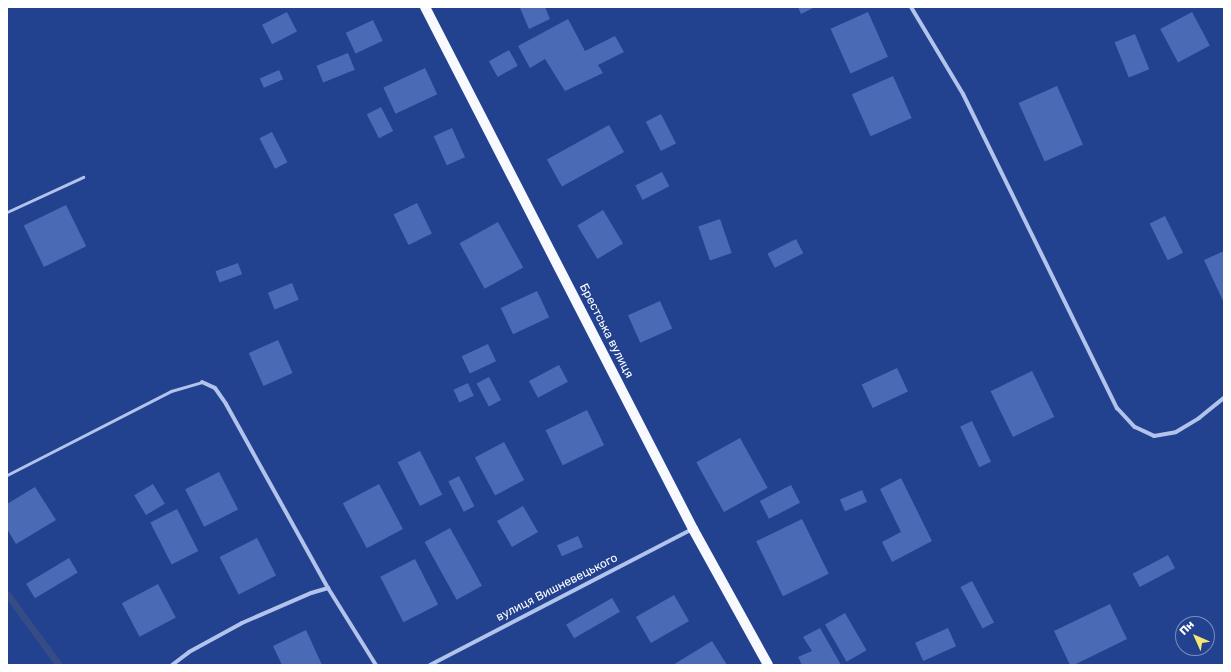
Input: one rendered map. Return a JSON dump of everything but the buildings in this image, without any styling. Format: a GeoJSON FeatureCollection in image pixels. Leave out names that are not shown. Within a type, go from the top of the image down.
{"type":"FeatureCollection","features":[{"type":"Feature","properties":{"kind":"main road","name":"Брестська вулиця"},"geometry":{"type":"LineString","coordinates":[[425,7],[693,529],[768,665]]}},
{"type":"Feature","properties":{"kind":"street"},"geometry":{"type":"LineString","coordinates":[[911,7],[963,94],[1117,408],[1135,427],[1154,436],[1176,432],[1199,418],[1224,398]]}},
{"type":"Feature","properties":{"kind":"street"},"geometry":{"type":"LineString","coordinates":[[202,382],[215,388],[226,404],[328,588],[376,665]]}},
{"type":"Feature","properties":{"kind":"street","name":"вулиця Вишневецького"},"geometry":{"type":"LineString","coordinates":[[430,665],[693,529]]}},
{"type":"Feature","properties":{"kind":"street"},"geometry":{"type":"LineString","coordinates":[[172,665],[189,652],[242,623],[311,593],[328,588]]}},
{"type":"Feature","properties":{"kind":"lane"},"geometry":{"type":"LineString","coordinates":[[7,212],[83,177]]}},
{"type":"Feature","properties":{"kind":"lane"},"geometry":{"type":"LineString","coordinates":[[7,475],[171,391],[202,382]]}},
{"type":"Feature","properties":{"kind":"waterway"},"geometry":{"type":"LineString","coordinates":[[7,594],[59,665]]}}]}
